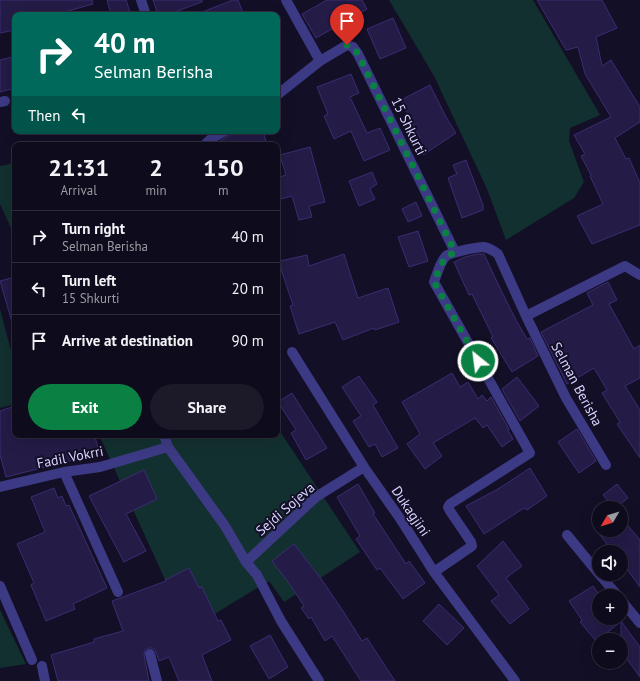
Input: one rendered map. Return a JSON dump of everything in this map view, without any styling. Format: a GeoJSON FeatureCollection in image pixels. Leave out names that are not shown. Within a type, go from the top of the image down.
{"type":"FeatureCollection","features":[{"type":"Feature","properties":{"kind":"street"},"geometry":{"type":"LineString","coordinates":[[141,0],[145,12]]}},
{"type":"Feature","properties":{"kind":"street"},"geometry":{"type":"LineString","coordinates":[[286,0],[320,61]]}},
{"type":"Feature","properties":{"kind":"street","name":"15 Shkurti"},"geometry":{"type":"LineString","coordinates":[[280,93],[320,61],[347,45],[353,47],[358,54],[455,252]]}},
{"type":"Feature","properties":{"kind":"street"},"geometry":{"type":"LineString","coordinates":[[206,142],[219,134]]}},
{"type":"Feature","properties":{"kind":"street","name":"Selman Berisha"},"geometry":{"type":"LineString","coordinates":[[455,252],[485,247],[498,254],[566,398],[606,465]]}},
{"type":"Feature","properties":{"kind":"street"},"geometry":{"type":"LineString","coordinates":[[434,572],[472,546],[471,542],[448,506],[530,453],[434,282],[446,257],[455,252]]}},
{"type":"Feature","properties":{"kind":"street"},"geometry":{"type":"LineString","coordinates":[[526,316],[625,266],[640,275]]}},
{"type":"Feature","properties":{"kind":"street","name":"Dukagjini"},"geometry":{"type":"LineString","coordinates":[[292,352],[364,467],[401,520],[434,572],[515,681]]}},
{"type":"Feature","properties":{"kind":"street"},"geometry":{"type":"LineString","coordinates":[[165,438],[168,446],[225,526],[246,562],[257,576],[281,620],[319,681]]}},
{"type":"Feature","properties":{"kind":"street","name":"Fadil Vokrri"},"geometry":{"type":"LineString","coordinates":[[0,487],[64,472],[100,467],[168,446]]}},
{"type":"Feature","properties":{"kind":"street","name":"Sejdi Sojeva"},"geometry":{"type":"LineString","coordinates":[[246,562],[316,497],[364,467]]}},
{"type":"Feature","properties":{"kind":"street"},"geometry":{"type":"LineString","coordinates":[[64,472],[118,592]]}},
{"type":"Feature","properties":{"kind":"street"},"geometry":{"type":"LineString","coordinates":[[567,535],[592,565]]}},
{"type":"Feature","properties":{"kind":"street"},"geometry":{"type":"LineString","coordinates":[[605,581],[612,589]]}},
{"type":"Feature","properties":{"kind":"street"},"geometry":{"type":"LineString","coordinates":[[0,586],[32,660]]}},
{"type":"Feature","properties":{"kind":"street"},"geometry":{"type":"LineString","coordinates":[[628,608],[640,623]]}},
{"type":"Feature","properties":{"kind":"street"},"geometry":{"type":"LineString","coordinates":[[150,654],[157,681]]}},
{"type":"Feature","properties":{"kind":"street"},"geometry":{"type":"LineString","coordinates":[[42,666],[45,681]]}},
{"type":"Feature","properties":{"kind":"green space"},"geometry":{"type":"Polygon","coordinates":[[[389,0],[533,0],[600,115],[570,128],[569,141],[584,182],[574,198],[506,240],[487,189],[434,76],[389,0]]]}},
{"type":"Feature","properties":{"kind":"green space"},"geometry":{"type":"Polygon","coordinates":[[[12,164],[12,230],[0,204],[0,166],[12,164]]]}},
{"type":"Feature","properties":{"kind":"green space"},"geometry":{"type":"Polygon","coordinates":[[[0,309],[12,355],[12,405],[0,408],[0,309]]]}},
{"type":"Feature","properties":{"kind":"green space"},"geometry":{"type":"Polygon","coordinates":[[[280,432],[360,552],[284,602],[269,581],[188,630],[100,438],[280,438],[280,432]]]}},
{"type":"Feature","properties":{"kind":"green space"},"geometry":{"type":"Polygon","coordinates":[[[0,610],[26,664],[0,668],[0,610]]]}},
{"type":"Feature","properties":{"kind":"building"},"geometry":{"type":"Polygon","coordinates":[[[0,0],[92,0],[93,4],[65,12],[12,12],[12,31],[0,33],[0,0]]]}},
{"type":"Feature","properties":{"kind":"building"},"geometry":{"type":"Polygon","coordinates":[[[107,0],[126,0],[130,12],[110,12],[107,0]]]}},
{"type":"Feature","properties":{"kind":"building"},"geometry":{"type":"Polygon","coordinates":[[[153,0],[202,0],[202,2],[174,12],[157,12],[153,0]]]}},
{"type":"Feature","properties":{"kind":"building"},"geometry":{"type":"Polygon","coordinates":[[[233,0],[238,0],[243,12],[202,12],[233,0]]]}},
{"type":"Feature","properties":{"kind":"building"},"geometry":{"type":"Polygon","coordinates":[[[327,0],[362,0],[367,9],[316,38],[302,14],[327,0]]]}},
{"type":"Feature","properties":{"kind":"building"},"geometry":{"type":"Polygon","coordinates":[[[537,0],[602,0],[617,28],[596,37],[602,66],[611,60],[640,107],[640,122],[615,138],[626,159],[629,158],[640,183],[640,225],[592,244],[577,216],[603,204],[581,156],[585,154],[574,135],[611,117],[585,74],[578,47],[566,50],[537,0]]]}},
{"type":"Feature","properties":{"kind":"building"},"geometry":{"type":"Polygon","coordinates":[[[393,18],[406,48],[380,59],[367,29],[393,18]]]}},
{"type":"Feature","properties":{"kind":"building"},"geometry":{"type":"Polygon","coordinates":[[[12,57],[12,89],[0,92],[0,60],[12,57]]]}},
{"type":"Feature","properties":{"kind":"building"},"geometry":{"type":"Polygon","coordinates":[[[351,74],[359,93],[350,97],[367,133],[380,128],[390,150],[364,161],[351,131],[334,139],[324,116],[328,114],[317,87],[351,74]]]}},
{"type":"Feature","properties":{"kind":"building"},"geometry":{"type":"Polygon","coordinates":[[[430,85],[447,119],[456,133],[423,155],[414,141],[420,138],[401,100],[430,85]]]}},
{"type":"Feature","properties":{"kind":"building"},"geometry":{"type":"Polygon","coordinates":[[[231,134],[264,134],[266,142],[218,142],[231,134]]]}},
{"type":"Feature","properties":{"kind":"building"},"geometry":{"type":"Polygon","coordinates":[[[310,147],[325,202],[309,206],[312,217],[299,220],[292,196],[280,199],[280,177],[286,175],[280,155],[310,147]]]}},
{"type":"Feature","properties":{"kind":"building"},"geometry":{"type":"Polygon","coordinates":[[[466,160],[483,205],[483,210],[462,218],[448,178],[457,174],[453,165],[466,160]]]}},
{"type":"Feature","properties":{"kind":"building"},"geometry":{"type":"Polygon","coordinates":[[[372,172],[377,184],[370,189],[375,199],[359,206],[349,181],[372,172]]]}},
{"type":"Feature","properties":{"kind":"building"},"geometry":{"type":"Polygon","coordinates":[[[416,202],[422,216],[408,222],[402,209],[416,202]]]}},
{"type":"Feature","properties":{"kind":"building"},"geometry":{"type":"Polygon","coordinates":[[[418,231],[428,261],[409,267],[398,237],[418,231]]]}},
{"type":"Feature","properties":{"kind":"building"},"geometry":{"type":"Polygon","coordinates":[[[344,254],[358,298],[388,288],[399,322],[375,330],[374,328],[343,340],[335,322],[299,334],[290,306],[293,305],[280,261],[307,255],[309,266],[344,254]]]}},
{"type":"Feature","properties":{"kind":"building"},"geometry":{"type":"Polygon","coordinates":[[[477,254],[484,254],[517,322],[527,339],[530,338],[538,356],[512,372],[491,338],[493,337],[472,294],[469,295],[454,262],[477,254]]]}},
{"type":"Feature","properties":{"kind":"building"},"geometry":{"type":"Polygon","coordinates":[[[12,278],[12,322],[0,281],[12,278]]]}},
{"type":"Feature","properties":{"kind":"building"},"geometry":{"type":"Polygon","coordinates":[[[608,282],[617,300],[609,304],[634,349],[640,345],[640,378],[625,386],[640,410],[640,458],[617,424],[620,422],[602,393],[607,390],[594,368],[567,384],[541,332],[593,305],[587,293],[608,282]]]}},
{"type":"Feature","properties":{"kind":"building"},"geometry":{"type":"Polygon","coordinates":[[[452,373],[460,387],[468,382],[478,399],[482,395],[487,401],[491,397],[513,439],[502,447],[487,425],[483,428],[475,418],[433,443],[442,456],[425,469],[407,444],[420,434],[402,402],[452,373]]]}},
{"type":"Feature","properties":{"kind":"building"},"geometry":{"type":"Polygon","coordinates":[[[359,376],[377,402],[373,405],[398,448],[382,457],[375,444],[369,447],[353,421],[361,416],[342,387],[359,376]]]}},
{"type":"Feature","properties":{"kind":"building"},"geometry":{"type":"Polygon","coordinates":[[[517,377],[539,406],[520,421],[502,389],[517,377]]]}},
{"type":"Feature","properties":{"kind":"building"},"geometry":{"type":"Polygon","coordinates":[[[292,393],[327,448],[306,460],[291,433],[296,430],[280,405],[280,401],[292,393]]]}},
{"type":"Feature","properties":{"kind":"building"},"geometry":{"type":"Polygon","coordinates":[[[12,407],[12,438],[95,438],[100,453],[6,477],[0,455],[0,411],[12,407]]]}},
{"type":"Feature","properties":{"kind":"building"},"geometry":{"type":"Polygon","coordinates":[[[577,429],[596,461],[579,473],[558,442],[577,429]]]}},
{"type":"Feature","properties":{"kind":"building"},"geometry":{"type":"Polygon","coordinates":[[[530,468],[547,496],[527,510],[524,508],[484,534],[466,506],[498,489],[530,468]]]}},
{"type":"Feature","properties":{"kind":"building"},"geometry":{"type":"Polygon","coordinates":[[[144,470],[157,499],[126,514],[146,551],[124,562],[89,496],[144,470]]]}},
{"type":"Feature","properties":{"kind":"building"},"geometry":{"type":"Polygon","coordinates":[[[358,484],[375,513],[373,514],[406,564],[409,561],[425,583],[403,599],[380,568],[377,570],[356,539],[360,536],[337,497],[358,484]]]}},
{"type":"Feature","properties":{"kind":"building"},"geometry":{"type":"Polygon","coordinates":[[[617,484],[628,498],[624,501],[608,501],[603,495],[617,484]]]}},
{"type":"Feature","properties":{"kind":"building"},"geometry":{"type":"Polygon","coordinates":[[[54,488],[58,498],[62,496],[66,506],[69,505],[107,588],[73,604],[75,609],[46,621],[31,585],[34,583],[17,544],[45,532],[31,497],[54,488]]]}},
{"type":"Feature","properties":{"kind":"building"},"geometry":{"type":"Polygon","coordinates":[[[628,525],[640,540],[640,587],[628,571],[628,545],[608,545],[601,537],[628,537],[628,525]]]}},
{"type":"Feature","properties":{"kind":"building"},"geometry":{"type":"Polygon","coordinates":[[[503,541],[522,566],[506,578],[529,609],[510,624],[491,601],[499,595],[477,566],[503,541]]]}},
{"type":"Feature","properties":{"kind":"building"},"geometry":{"type":"Polygon","coordinates":[[[294,544],[322,580],[362,641],[367,638],[395,681],[361,681],[332,636],[325,641],[311,617],[309,619],[301,608],[304,606],[291,586],[272,561],[294,544]]]}},
{"type":"Feature","properties":{"kind":"building"},"geometry":{"type":"Polygon","coordinates":[[[189,568],[199,588],[202,587],[218,621],[221,620],[231,640],[202,655],[212,681],[179,681],[169,657],[159,661],[155,650],[149,648],[145,650],[144,655],[149,681],[58,681],[51,655],[94,642],[94,639],[123,631],[112,601],[166,581],[165,580],[189,568]]]}},
{"type":"Feature","properties":{"kind":"building"},"geometry":{"type":"Polygon","coordinates":[[[593,586],[595,589],[592,589],[592,625],[617,625],[606,633],[592,633],[592,636],[580,622],[582,620],[569,601],[593,586]]]}},
{"type":"Feature","properties":{"kind":"building"},"geometry":{"type":"Polygon","coordinates":[[[439,604],[464,628],[447,645],[423,621],[439,604]]]}},
{"type":"Feature","properties":{"kind":"building"},"geometry":{"type":"Polygon","coordinates":[[[621,625],[624,625],[640,647],[640,677],[628,661],[628,633],[621,633],[621,625]]]}},
{"type":"Feature","properties":{"kind":"building"},"geometry":{"type":"Polygon","coordinates":[[[270,635],[288,667],[269,679],[250,646],[270,635]]]}},
{"type":"Feature","properties":{"kind":"route"},"geometry":{"type":"LineString","coordinates":[[347,45],[353,47],[358,54],[455,252],[446,257],[434,282],[478,361]]}}]}
